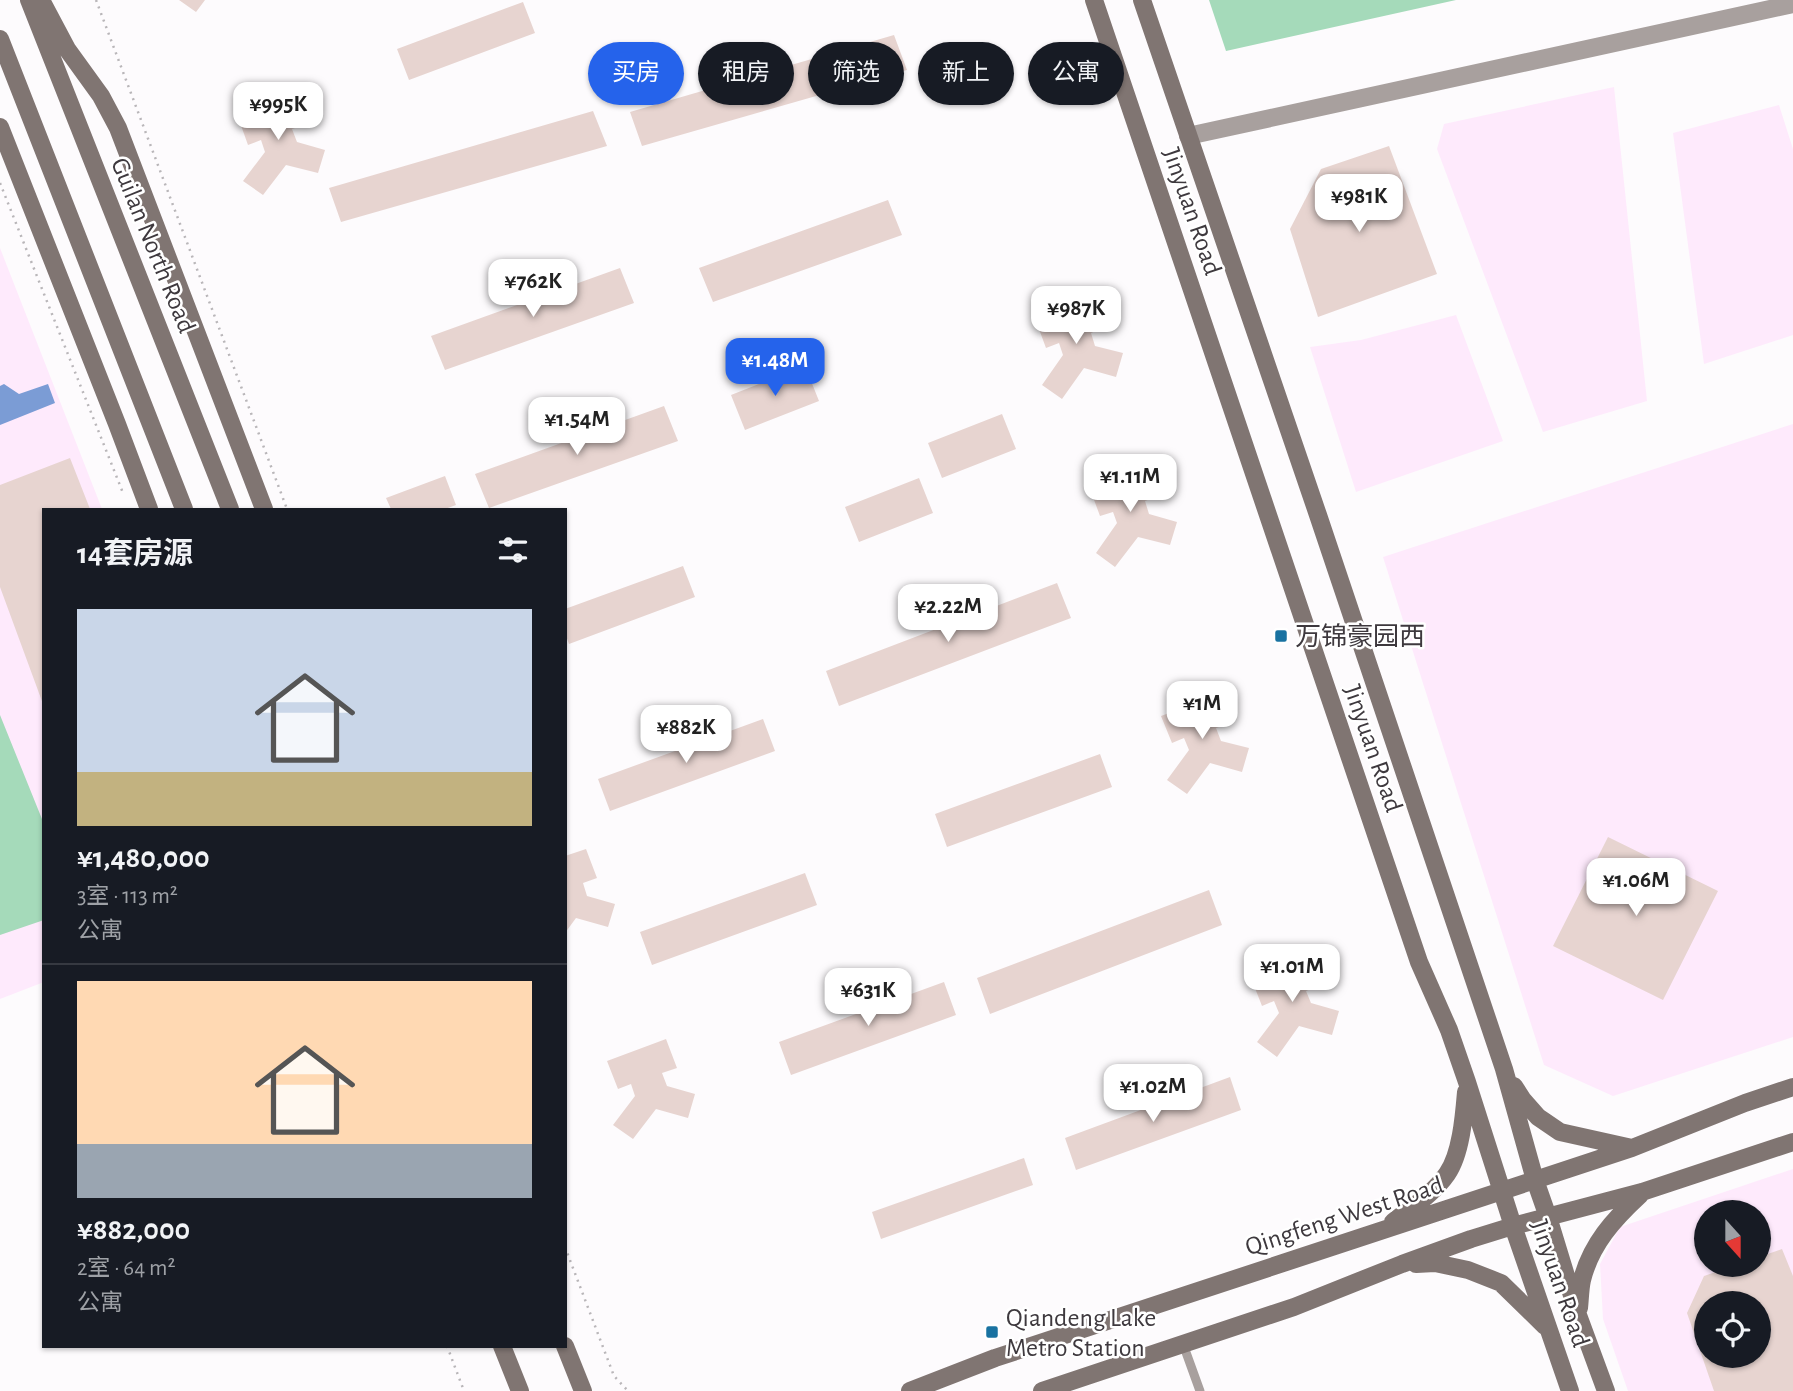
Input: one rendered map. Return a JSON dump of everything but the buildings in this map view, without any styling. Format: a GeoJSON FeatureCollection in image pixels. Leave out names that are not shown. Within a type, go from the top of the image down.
{"type":"FeatureCollection","features":[{"type":"Feature","properties":{"kind":"main road","name":"Guilan North Road"},"geometry":{"type":"LineString","coordinates":[[29,0],[230,508]]}},
{"type":"Feature","properties":{"kind":"main road"},"geometry":{"type":"LineString","coordinates":[[41,0],[66,49],[101,96],[118,128],[264,508]]}},
{"type":"Feature","properties":{"kind":"main road","name":"Jinyuan Road"},"geometry":{"type":"LineString","coordinates":[[1094,0],[1419,962],[1449,1030],[1570,1391]]}},
{"type":"Feature","properties":{"kind":"main road"},"geometry":{"type":"LineString","coordinates":[[1142,0],[1504,1069],[1523,1100],[1538,1117],[1560,1132],[1632,1148]]}},
{"type":"Feature","properties":{"kind":"main road"},"geometry":{"type":"LineString","coordinates":[[0,39],[184,508]]}},
{"type":"Feature","properties":{"kind":"main road"},"geometry":{"type":"LineString","coordinates":[[0,127],[149,508]]}},
{"type":"Feature","properties":{"kind":"main road","name":"Jinyuan Road"},"geometry":{"type":"LineString","coordinates":[[1504,1069],[1535,1180],[1578,1315],[1606,1391]]}},
{"type":"Feature","properties":{"kind":"main road"},"geometry":{"type":"LineString","coordinates":[[1382,1230],[1427,1196],[1448,1172],[1462,1130],[1467,1082]]}},
{"type":"Feature","properties":{"kind":"main road","name":"Qingfeng West Road"},"geometry":{"type":"LineString","coordinates":[[910,1391],[995,1358],[1632,1148],[1793,1087]]}},
{"type":"Feature","properties":{"kind":"main road"},"geometry":{"type":"LineString","coordinates":[[1042,1391],[1294,1307],[1402,1264],[1513,1226],[1643,1192],[1793,1142]]}},
{"type":"Feature","properties":{"kind":"main road"},"geometry":{"type":"LineString","coordinates":[[1578,1315],[1582,1281],[1592,1251],[1615,1218],[1643,1192]]}},
{"type":"Feature","properties":{"kind":"main road"},"geometry":{"type":"LineString","coordinates":[[1402,1264],[1435,1263],[1468,1270],[1501,1283],[1549,1330]]}},
{"type":"Feature","properties":{"kind":"main road"},"geometry":{"type":"LineString","coordinates":[[503,1348],[518,1389]]}},
{"type":"Feature","properties":{"kind":"main road"},"geometry":{"type":"LineString","coordinates":[[566,1348],[583,1391]]}},
{"type":"Feature","properties":{"kind":"main road"},"geometry":{"type":"LineString","coordinates":[[573,1367],[599,1391]]}},
{"type":"Feature","properties":{"kind":"street"},"geometry":{"type":"LineString","coordinates":[[1188,136],[1793,4]]}},
{"type":"Feature","properties":{"kind":"lane"},"geometry":{"type":"LineString","coordinates":[[1183,1344],[1200,1391]]}},
{"type":"Feature","properties":{"kind":"path"},"geometry":{"type":"LineString","coordinates":[[96,0],[288,508]]}},
{"type":"Feature","properties":{"kind":"path"},"geometry":{"type":"LineString","coordinates":[[0,183],[124,496]]}},
{"type":"Feature","properties":{"kind":"path"},"geometry":{"type":"LineString","coordinates":[[567,1252],[614,1376],[628,1391]]}},
{"type":"Feature","properties":{"kind":"path"},"geometry":{"type":"LineString","coordinates":[[448,1348],[464,1391]]}},
{"type":"Feature","properties":{"kind":"shaded area"},"geometry":{"type":"Polygon","coordinates":[[[1614,87],[1647,401],[1543,432],[1437,149],[1444,124],[1614,87]]]}},
{"type":"Feature","properties":{"kind":"shaded area"},"geometry":{"type":"Polygon","coordinates":[[[1779,105],[1793,149],[1793,335],[1704,364],[1673,133],[1779,105]]]}},
{"type":"Feature","properties":{"kind":"shaded area"},"geometry":{"type":"Polygon","coordinates":[[[0,248],[102,508],[42,508],[42,983],[0,999],[0,248]]]}},
{"type":"Feature","properties":{"kind":"shaded area"},"geometry":{"type":"Polygon","coordinates":[[[1456,315],[1503,441],[1356,492],[1310,347],[1361,340],[1456,315]]]}},
{"type":"Feature","properties":{"kind":"shaded area"},"geometry":{"type":"Polygon","coordinates":[[[1793,424],[1793,1037],[1613,1096],[1544,1065],[1383,557],[1793,424]]]}},
{"type":"Feature","properties":{"kind":"shaded area"},"geometry":{"type":"Polygon","coordinates":[[[1793,1169],[1793,1391],[1628,1391],[1603,1319],[1600,1264],[1620,1227],[1694,1202],[1694,1278],[1771,1278],[1771,1200],[1701,1200],[1793,1169]]]}},
{"type":"Feature","properties":{"kind":"green space"},"geometry":{"type":"Polygon","coordinates":[[[1209,0],[1456,0],[1226,51],[1209,0]]]}},
{"type":"Feature","properties":{"kind":"green space"},"geometry":{"type":"Polygon","coordinates":[[[0,715],[42,819],[42,921],[0,935],[0,715]]]}},
{"type":"Feature","properties":{"kind":"water"},"geometry":{"type":"Polygon","coordinates":[[[4,384],[19,394],[48,384],[55,403],[0,425],[0,386],[4,384]]]}},
{"type":"Feature","properties":{"kind":"place","name":"万锦豪园西"},"geometry":{"type":"Point","coordinates":[1281,636]}},
{"type":"Feature","properties":{"kind":"place","name":"Qiandeng Lake Metro Station"},"geometry":{"type":"Point","coordinates":[992,1332]}}]}
